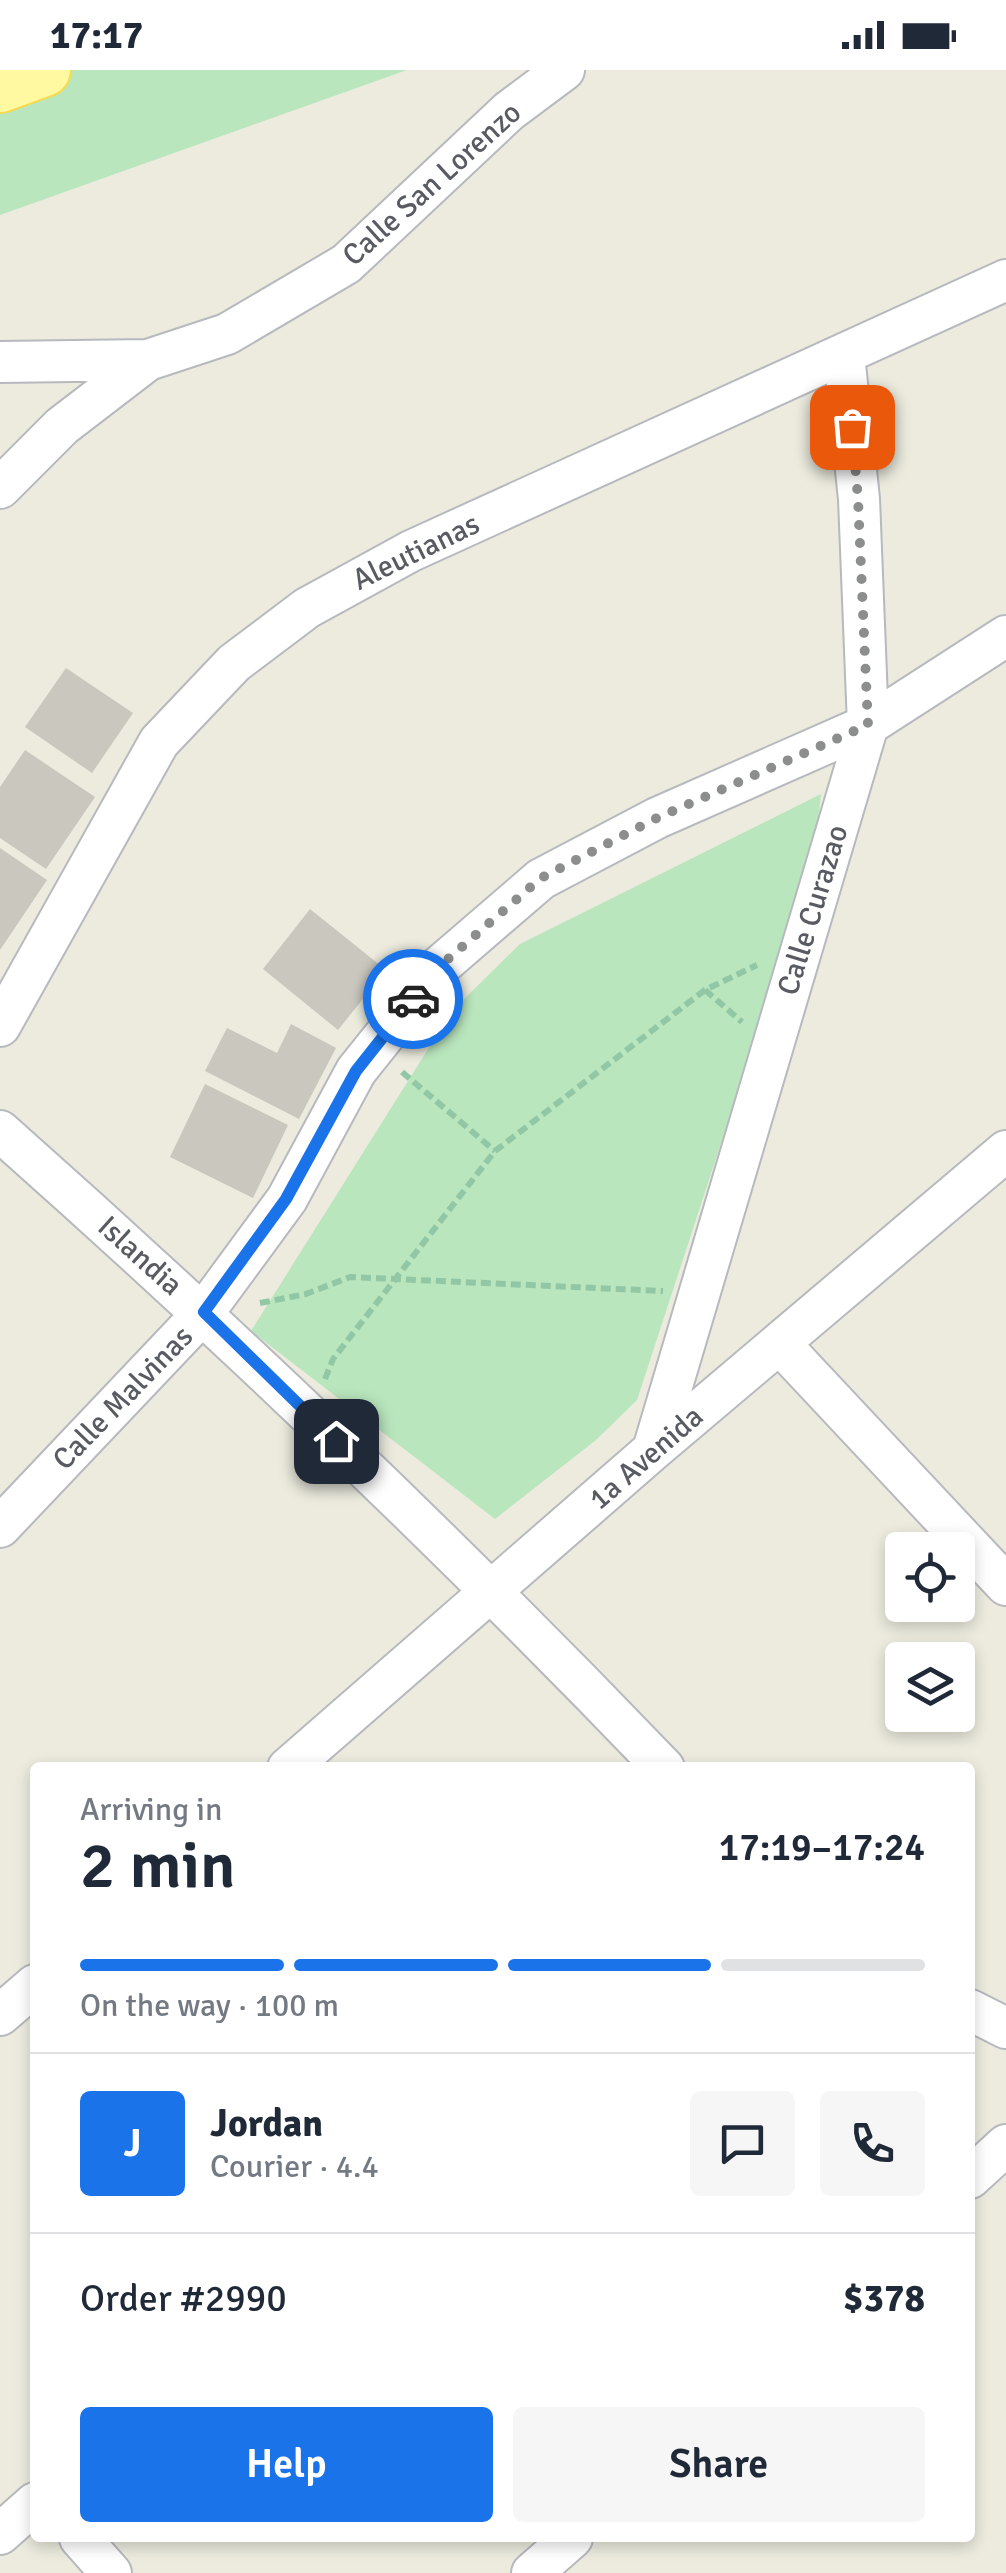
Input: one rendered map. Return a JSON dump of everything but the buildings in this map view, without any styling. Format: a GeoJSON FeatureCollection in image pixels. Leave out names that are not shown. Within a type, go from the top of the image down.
{"type":"FeatureCollection","features":[{"type":"Feature","properties":{"kind":"main road"},"geometry":{"type":"LineString","coordinates":[[0,86],[44,70]]}},
{"type":"Feature","properties":{"kind":"street","name":"Calle San Lorenzo"},"geometry":{"type":"LineString","coordinates":[[0,488],[62,426],[148,360],[227,334],[346,264],[509,111],[564,70]]}},
{"type":"Feature","properties":{"kind":"street","name":"Aleutianas"},"geometry":{"type":"LineString","coordinates":[[0,1026],[159,742],[234,663],[307,608],[411,551],[1006,280]]}},
{"type":"Feature","properties":{"kind":"street","name":"Calle Curazao"},"geometry":{"type":"LineString","coordinates":[[653,1450],[868,725],[858,499],[844,355]]}},
{"type":"Feature","properties":{"kind":"street"},"geometry":{"type":"LineString","coordinates":[[0,362],[148,360]]}},
{"type":"Feature","properties":{"kind":"street","name":"Calle Malvinas"},"geometry":{"type":"LineString","coordinates":[[0,1527],[204,1312],[286,1199],[356,1071],[440,966],[541,878],[657,818],[868,725],[1006,636]]}},
{"type":"Feature","properties":{"kind":"street","name":"Islandia"},"geometry":{"type":"LineString","coordinates":[[0,1131],[204,1312],[494,1590],[658,1762]]}},
{"type":"Feature","properties":{"kind":"street","name":"1a Avenida"},"geometry":{"type":"LineString","coordinates":[[295,1762],[653,1450],[1006,1151]]}},
{"type":"Feature","properties":{"kind":"street"},"geometry":{"type":"LineString","coordinates":[[781,1345],[1006,1585]]}},
{"type":"Feature","properties":{"kind":"street"},"geometry":{"type":"LineString","coordinates":[[0,2014],[30,1988]]}},
{"type":"Feature","properties":{"kind":"street"},"geometry":{"type":"LineString","coordinates":[[975,2012],[1006,2028]]}},
{"type":"Feature","properties":{"kind":"street"},"geometry":{"type":"LineString","coordinates":[[975,2173],[1006,2145]]}},
{"type":"Feature","properties":{"kind":"street"},"geometry":{"type":"LineString","coordinates":[[0,2534],[30,2507]]}},
{"type":"Feature","properties":{"kind":"street"},"geometry":{"type":"LineString","coordinates":[[83,2542],[110,2573]]}},
{"type":"Feature","properties":{"kind":"street"},"geometry":{"type":"LineString","coordinates":[[532,2573],[567,2542]]}},
{"type":"Feature","properties":{"kind":"path"},"geometry":{"type":"LineString","coordinates":[[310,1416],[333,1359],[495,1152],[705,990],[804,944]]}},
{"type":"Feature","properties":{"kind":"path"},"geometry":{"type":"LineString","coordinates":[[374,1048],[495,1152]]}},
{"type":"Feature","properties":{"kind":"path"},"geometry":{"type":"LineString","coordinates":[[204,1312],[306,1294],[350,1276],[644,1289]]}},
{"type":"Feature","properties":{"kind":"green space"},"geometry":{"type":"Polygon","coordinates":[[[0,70],[407,70],[0,215],[0,70]]]}},
{"type":"Feature","properties":{"kind":"green space"},"geometry":{"type":"Polygon","coordinates":[[[821,794],[814,859],[637,1400],[596,1440],[495,1519],[251,1331],[452,1011],[520,944],[821,794]]]}},
{"type":"Feature","properties":{"kind":"way so far"},"geometry":{"type":"LineString","coordinates":[[413,999],[440,966],[541,878],[657,818],[868,725],[852,427]]}},
{"type":"Feature","properties":{"kind":"route"},"geometry":{"type":"LineString","coordinates":[[336,1441],[204,1312],[286,1199],[356,1071],[413,999]]}}]}
